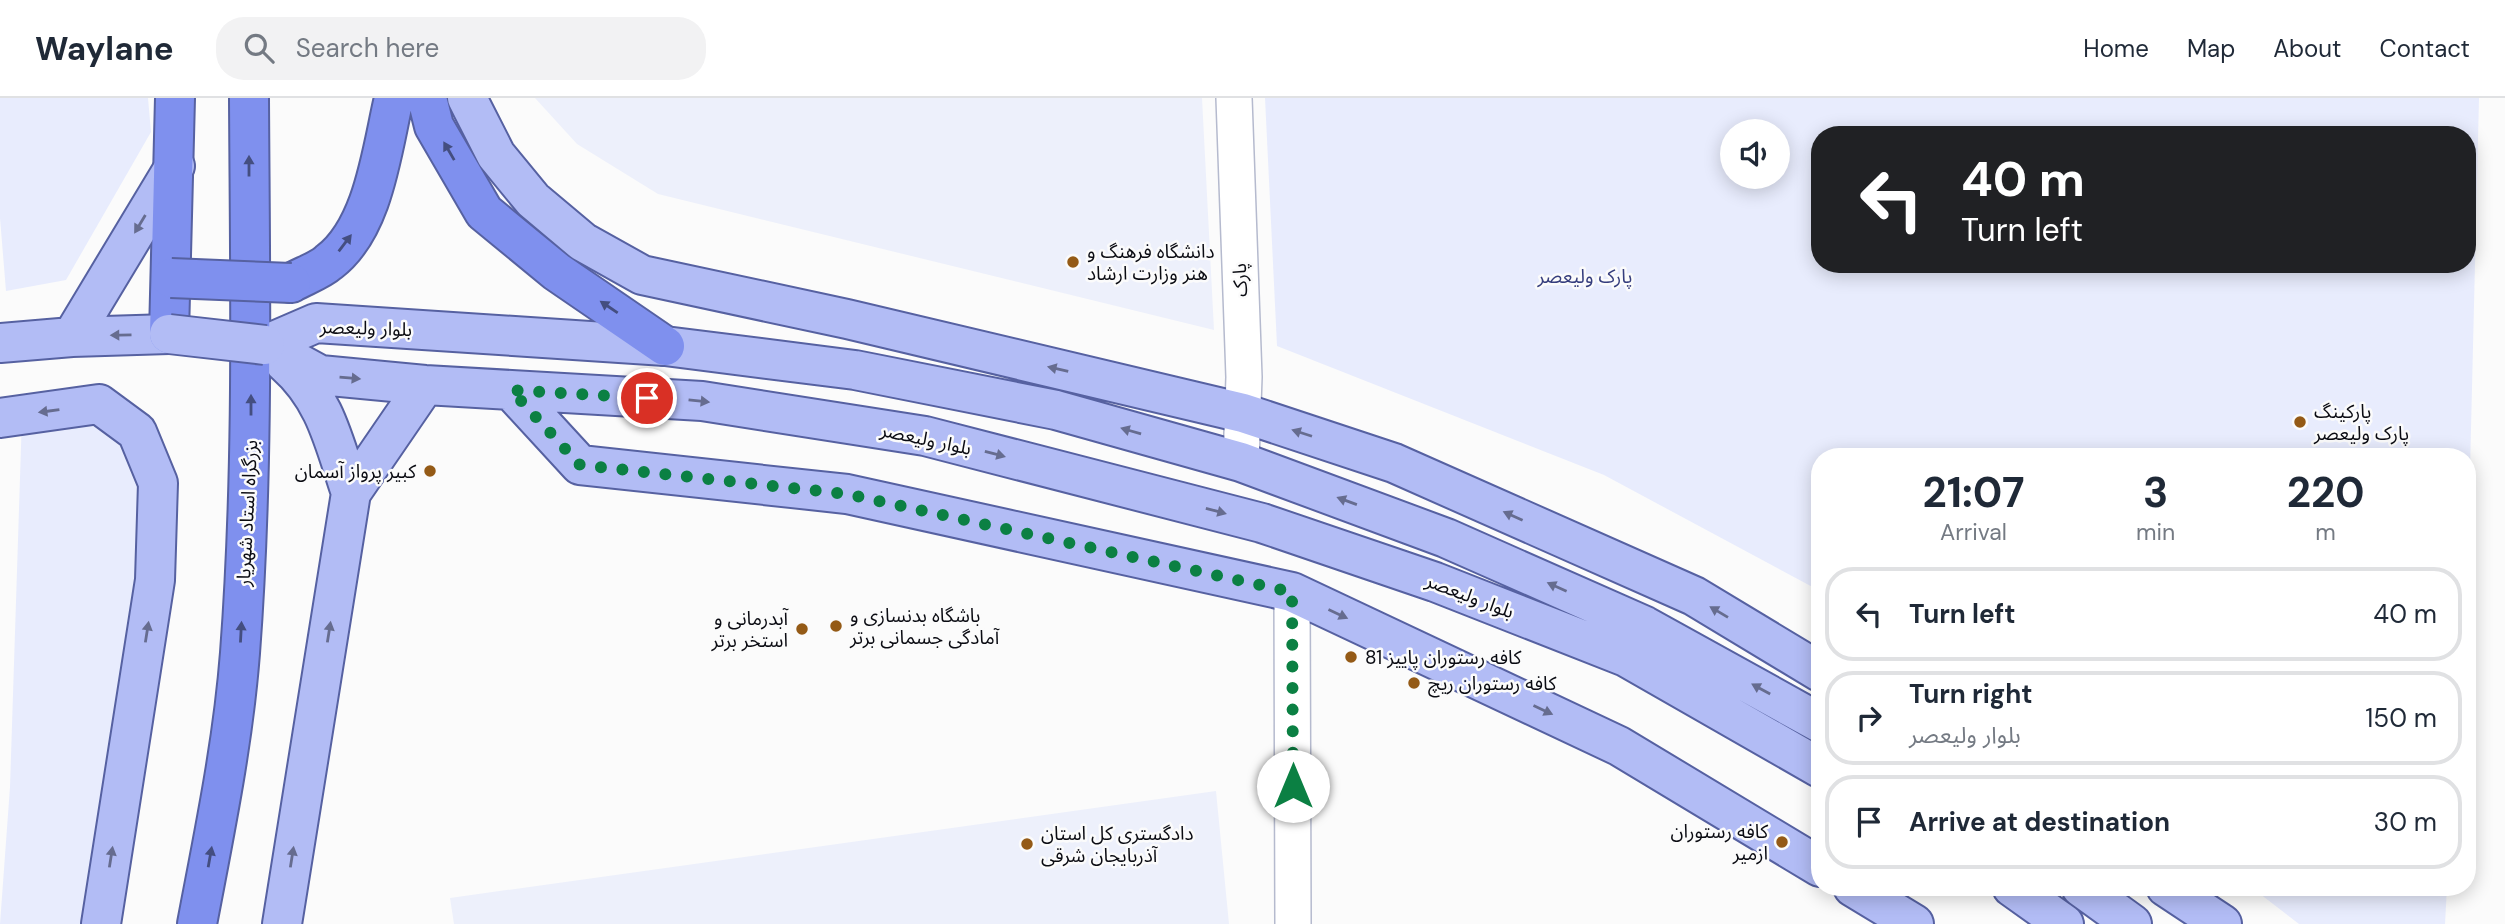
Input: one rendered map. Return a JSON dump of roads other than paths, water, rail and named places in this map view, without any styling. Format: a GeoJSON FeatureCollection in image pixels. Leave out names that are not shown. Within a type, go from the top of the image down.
{"type":"FeatureCollection","features":[{"type":"Feature","properties":{"kind":"highway"},"geometry":{"type":"LineString","coordinates":[[169,334],[175,98]]}},
{"type":"Feature","properties":{"kind":"highway","name":"بزرگراه استاد شهریار"},"geometry":{"type":"LineString","coordinates":[[197,924],[226,769],[240,655],[251,446],[249,98]]}},
{"type":"Feature","properties":{"kind":"highway"},"geometry":{"type":"LineString","coordinates":[[171,278],[291,283],[330,262],[361,219],[377,179],[394,98]]}},
{"type":"Feature","properties":{"kind":"highway"},"geometry":{"type":"LineString","coordinates":[[427,98],[434,126],[484,212],[557,272],[665,346]]}},
{"type":"Feature","properties":{"kind":"main road"},"geometry":{"type":"LineString","coordinates":[[467,98],[496,155],[533,200],[583,242],[642,275],[847,319],[1243,413],[1394,463],[1694,597],[1811,667]]}},
{"type":"Feature","properties":{"kind":"main road"},"geometry":{"type":"LineString","coordinates":[[72,337],[175,166]]}},
{"type":"Feature","properties":{"kind":"main road","name":"بلوار ولیعصر"},"geometry":{"type":"LineString","coordinates":[[265,345],[316,323],[665,346],[855,370],[1043,407],[1241,462],[1446,538],[1645,626],[1811,718]]}},
{"type":"Feature","properties":{"kind":"main road"},"geometry":{"type":"LineString","coordinates":[[0,343],[72,337],[169,334],[265,345],[305,380],[320,404],[351,493]]}},
{"type":"Feature","properties":{"kind":"main road","name":"بلوار ولیعصر"},"geometry":{"type":"LineString","coordinates":[[265,345],[320,375],[702,401],[925,436],[1262,523],[1435,582],[1626,657],[1811,763]]}},
{"type":"Feature","properties":{"kind":"main road"},"geometry":{"type":"LineString","coordinates":[[282,924],[351,493],[425,384]]}},
{"type":"Feature","properties":{"kind":"main road"},"geometry":{"type":"LineString","coordinates":[[511,390],[580,465],[847,494],[1292,592],[1619,746],[1811,862]]}},
{"type":"Feature","properties":{"kind":"main road"},"geometry":{"type":"LineString","coordinates":[[0,418],[99,404],[137,432],[158,483],[155,580],[101,924]]}},
{"type":"Feature","properties":{"kind":"main road"},"geometry":{"type":"LineString","coordinates":[[1868,896],[1914,924]]}},
{"type":"Feature","properties":{"kind":"main road"},"geometry":{"type":"LineString","coordinates":[[2025,896],[2064,924]]}},
{"type":"Feature","properties":{"kind":"main road"},"geometry":{"type":"LineString","coordinates":[[2093,896],[2132,924]]}},
{"type":"Feature","properties":{"kind":"main road"},"geometry":{"type":"LineString","coordinates":[[2180,896],[2222,924]]}},
{"type":"Feature","properties":{"kind":"street","name":"پارک"},"geometry":{"type":"LineString","coordinates":[[1234,98],[1243,413],[1241,462]]}},
{"type":"Feature","properties":{"kind":"street"},"geometry":{"type":"LineString","coordinates":[[1292,592],[1293,924]]}},
{"type":"Feature","properties":{"kind":"place","name":"دانشگاه فرهنگ و هنر وزارت ارشاد"},"geometry":{"type":"Point","coordinates":[1073,262]}},
{"type":"Feature","properties":{"kind":"place","name":"پارکینگ پارک ولیعصر"},"geometry":{"type":"Point","coordinates":[2300,422]}},
{"type":"Feature","properties":{"kind":"place","name":"کبیر پرواز آسمان"},"geometry":{"type":"Point","coordinates":[430,471]}},
{"type":"Feature","properties":{"kind":"place","name":"باشگاه بدنسازی و آمادگی جسمانی برتر"},"geometry":{"type":"Point","coordinates":[836,626]}},
{"type":"Feature","properties":{"kind":"place","name":"آبدرمانی و استخر برتر"},"geometry":{"type":"Point","coordinates":[802,629]}},
{"type":"Feature","properties":{"kind":"place","name":"کافه رستوران پاییز 81"},"geometry":{"type":"Point","coordinates":[1351,657]}},
{"type":"Feature","properties":{"kind":"place","name":"کافه رستوران ریچ"},"geometry":{"type":"Point","coordinates":[1414,683]}},
{"type":"Feature","properties":{"kind":"place","name":"کافه رستوران ازمیر"},"geometry":{"type":"Point","coordinates":[1782,842]}},
{"type":"Feature","properties":{"kind":"place","name":"دادگستری کل استان آذربایجان شرقی"},"geometry":{"type":"Point","coordinates":[1027,844]}},
{"type":"Feature","properties":{"kind":"park label","name":"پارک ولیعصر"},"geometry":{"type":"Point","coordinates":[1585,276]}}]}
